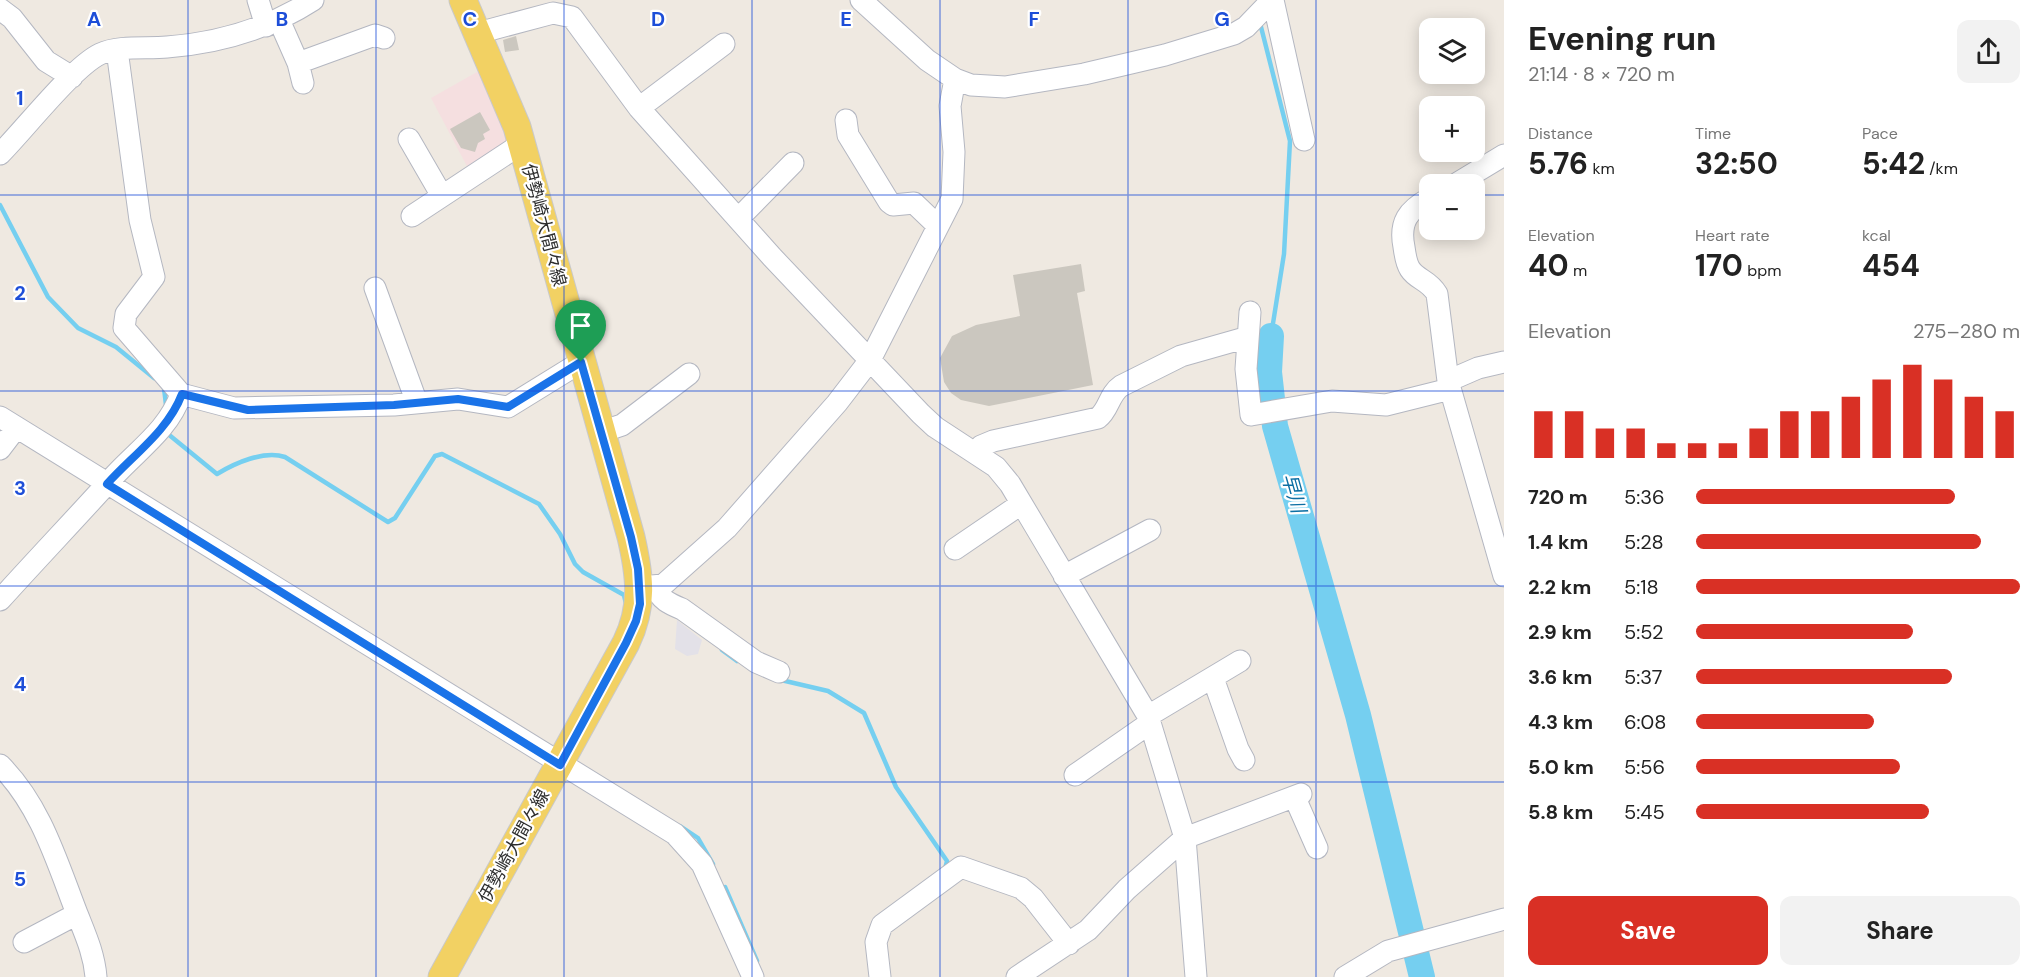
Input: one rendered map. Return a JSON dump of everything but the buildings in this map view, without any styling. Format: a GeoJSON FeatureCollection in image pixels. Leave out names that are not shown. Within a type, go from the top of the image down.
{"type":"FeatureCollection","features":[{"type":"Feature","properties":{"kind":"main road","name":"伊勢崎大間々線"},"geometry":{"type":"LineString","coordinates":[[442,977],[633,629],[640,604],[648,587],[631,537],[513,115],[463,0]]}},
{"type":"Feature","properties":{"kind":"street"},"geometry":{"type":"LineString","coordinates":[[258,0],[300,73],[375,35],[384,38]]}},
{"type":"Feature","properties":{"kind":"street"},"geometry":{"type":"LineString","coordinates":[[0,154],[72,77],[108,52],[202,45],[232,38],[272,23],[313,0]]}},
{"type":"Feature","properties":{"kind":"street"},"geometry":{"type":"LineString","coordinates":[[861,0],[927,60],[955,79],[971,85],[1005,87],[1084,74],[1165,55],[1234,34],[1246,27],[1271,1]]}},
{"type":"Feature","properties":{"kind":"street"},"geometry":{"type":"LineString","coordinates":[[1271,1],[1304,141]]}},
{"type":"Feature","properties":{"kind":"street"},"geometry":{"type":"LineString","coordinates":[[0,9],[12,18],[46,61],[72,77]]}},
{"type":"Feature","properties":{"kind":"street"},"geometry":{"type":"LineString","coordinates":[[478,33],[553,13],[572,17],[639,108],[738,219],[870,360],[935,427],[1005,476],[1149,720],[1185,838],[1196,977]]}},
{"type":"Feature","properties":{"kind":"street"},"geometry":{"type":"LineString","coordinates":[[639,108],[724,44]]}},
{"type":"Feature","properties":{"kind":"street"},"geometry":{"type":"LineString","coordinates":[[108,52],[140,220],[154,277],[126,314],[124,328],[182,394],[248,410],[417,403],[458,399],[508,407],[581,362]]}},
{"type":"Feature","properties":{"kind":"street"},"geometry":{"type":"LineString","coordinates":[[779,672],[756,662],[648,587],[682,569],[727,528],[837,403],[870,360],[952,200],[955,178],[950,106],[955,79]]}},
{"type":"Feature","properties":{"kind":"street"},"geometry":{"type":"LineString","coordinates":[[846,120],[848,135],[889,202],[893,205],[914,203],[938,226]]}},
{"type":"Feature","properties":{"kind":"street"},"geometry":{"type":"LineString","coordinates":[[410,139],[442,196]]}},
{"type":"Feature","properties":{"kind":"street"},"geometry":{"type":"LineString","coordinates":[[412,216],[512,150],[523,147]]}},
{"type":"Feature","properties":{"kind":"street"},"geometry":{"type":"LineString","coordinates":[[1473,174],[1504,155]]}},
{"type":"Feature","properties":{"kind":"street"},"geometry":{"type":"LineString","coordinates":[[738,219],[794,163]]}},
{"type":"Feature","properties":{"kind":"street"},"geometry":{"type":"LineString","coordinates":[[1419,205],[1407,213],[1402,226],[1402,238],[1410,269],[1432,285],[1437,294],[1449,385],[1504,576]]}},
{"type":"Feature","properties":{"kind":"street"},"geometry":{"type":"LineString","coordinates":[[375,288],[417,403]]}},
{"type":"Feature","properties":{"kind":"street"},"geometry":{"type":"LineString","coordinates":[[1250,312],[1248,401],[1251,415],[1332,401],[1386,405],[1449,385],[1478,368],[1504,362]]}},
{"type":"Feature","properties":{"kind":"street"},"geometry":{"type":"LineString","coordinates":[[975,453],[981,446],[993,441],[1098,418],[1103,414],[1113,392],[1121,386],[1181,356],[1248,337]]}},
{"type":"Feature","properties":{"kind":"street"},"geometry":{"type":"LineString","coordinates":[[601,432],[622,425],[689,374]]}},
{"type":"Feature","properties":{"kind":"street"},"geometry":{"type":"LineString","coordinates":[[0,600],[107,484],[161,430],[174,412],[182,394]]}},
{"type":"Feature","properties":{"kind":"street"},"geometry":{"type":"LineString","coordinates":[[0,449],[8,422],[560,765],[663,825],[694,851],[711,880],[753,977]]}},
{"type":"Feature","properties":{"kind":"street"},"geometry":{"type":"LineString","coordinates":[[955,549],[1021,504]]}},
{"type":"Feature","properties":{"kind":"street"},"geometry":{"type":"LineString","coordinates":[[1064,576],[1150,530]]}},
{"type":"Feature","properties":{"kind":"street"},"geometry":{"type":"LineString","coordinates":[[1075,775],[1149,720],[1240,661]]}},
{"type":"Feature","properties":{"kind":"street"},"geometry":{"type":"LineString","coordinates":[[1213,678],[1238,749],[1245,760]]}},
{"type":"Feature","properties":{"kind":"street"},"geometry":{"type":"LineString","coordinates":[[0,765],[19,784],[29,799],[55,855],[95,958],[96,977]]}},
{"type":"Feature","properties":{"kind":"street"},"geometry":{"type":"LineString","coordinates":[[1017,977],[1069,945],[1088,930],[1168,850],[1185,838],[1298,796],[1317,848]]}},
{"type":"Feature","properties":{"kind":"street"},"geometry":{"type":"LineString","coordinates":[[880,977],[876,942],[882,926],[961,867],[1021,888],[1033,898],[1069,945]]}},
{"type":"Feature","properties":{"kind":"street"},"geometry":{"type":"LineString","coordinates":[[24,942],[77,914]]}},
{"type":"Feature","properties":{"kind":"street"},"geometry":{"type":"LineString","coordinates":[[1346,977],[1381,954],[1504,919]]}},
{"type":"Feature","properties":{"kind":"shaded area"},"geometry":{"type":"Polygon","coordinates":[[[484,68],[511,145],[470,172],[431,98],[484,68]]]}},
{"type":"Feature","properties":{"kind":"shaded area"},"geometry":{"type":"Polygon","coordinates":[[[677,620],[702,640],[698,654],[687,656],[675,649],[677,620]]]}},
{"type":"Feature","properties":{"kind":"waterway","name":"早川"},"geometry":{"type":"LineString","coordinates":[[1260,23],[1290,141],[1284,254],[1271,336]]}},
{"type":"Feature","properties":{"kind":"waterway"},"geometry":{"type":"LineString","coordinates":[[0,205],[48,297],[78,328],[116,347],[154,378]]}},
{"type":"Feature","properties":{"kind":"waterway","name":"早川"},"geometry":{"type":"LineString","coordinates":[[1271,336],[1269,372],[1275,426],[1358,715],[1422,977]]}},
{"type":"Feature","properties":{"kind":"waterway"},"geometry":{"type":"LineString","coordinates":[[164,388],[166,405]]}},
{"type":"Feature","properties":{"kind":"waterway"},"geometry":{"type":"LineString","coordinates":[[168,434],[217,474],[259,456],[285,457],[388,522],[395,518],[435,456],[442,454],[539,504],[560,534],[575,564],[583,572],[624,595],[626,604]]}},
{"type":"Feature","properties":{"kind":"waterway"},"geometry":{"type":"LineString","coordinates":[[722,650],[737,661]]}},
{"type":"Feature","properties":{"kind":"waterway"},"geometry":{"type":"LineString","coordinates":[[781,680],[828,691],[864,713],[896,787],[947,861],[945,869]]}},
{"type":"Feature","properties":{"kind":"waterway"},"geometry":{"type":"LineString","coordinates":[[680,826],[698,838],[713,864]]}},
{"type":"Feature","properties":{"kind":"waterway"},"geometry":{"type":"LineString","coordinates":[[725,887],[757,961]]}},
{"type":"Feature","properties":{"kind":"route"},"geometry":{"type":"LineString","coordinates":[[581,362],[631,537],[638,569],[640,604],[636,621],[626,643],[560,765],[107,484],[161,430],[174,412],[182,394],[248,410],[394,405],[458,399],[508,407],[569,367],[581,362]]}}]}
